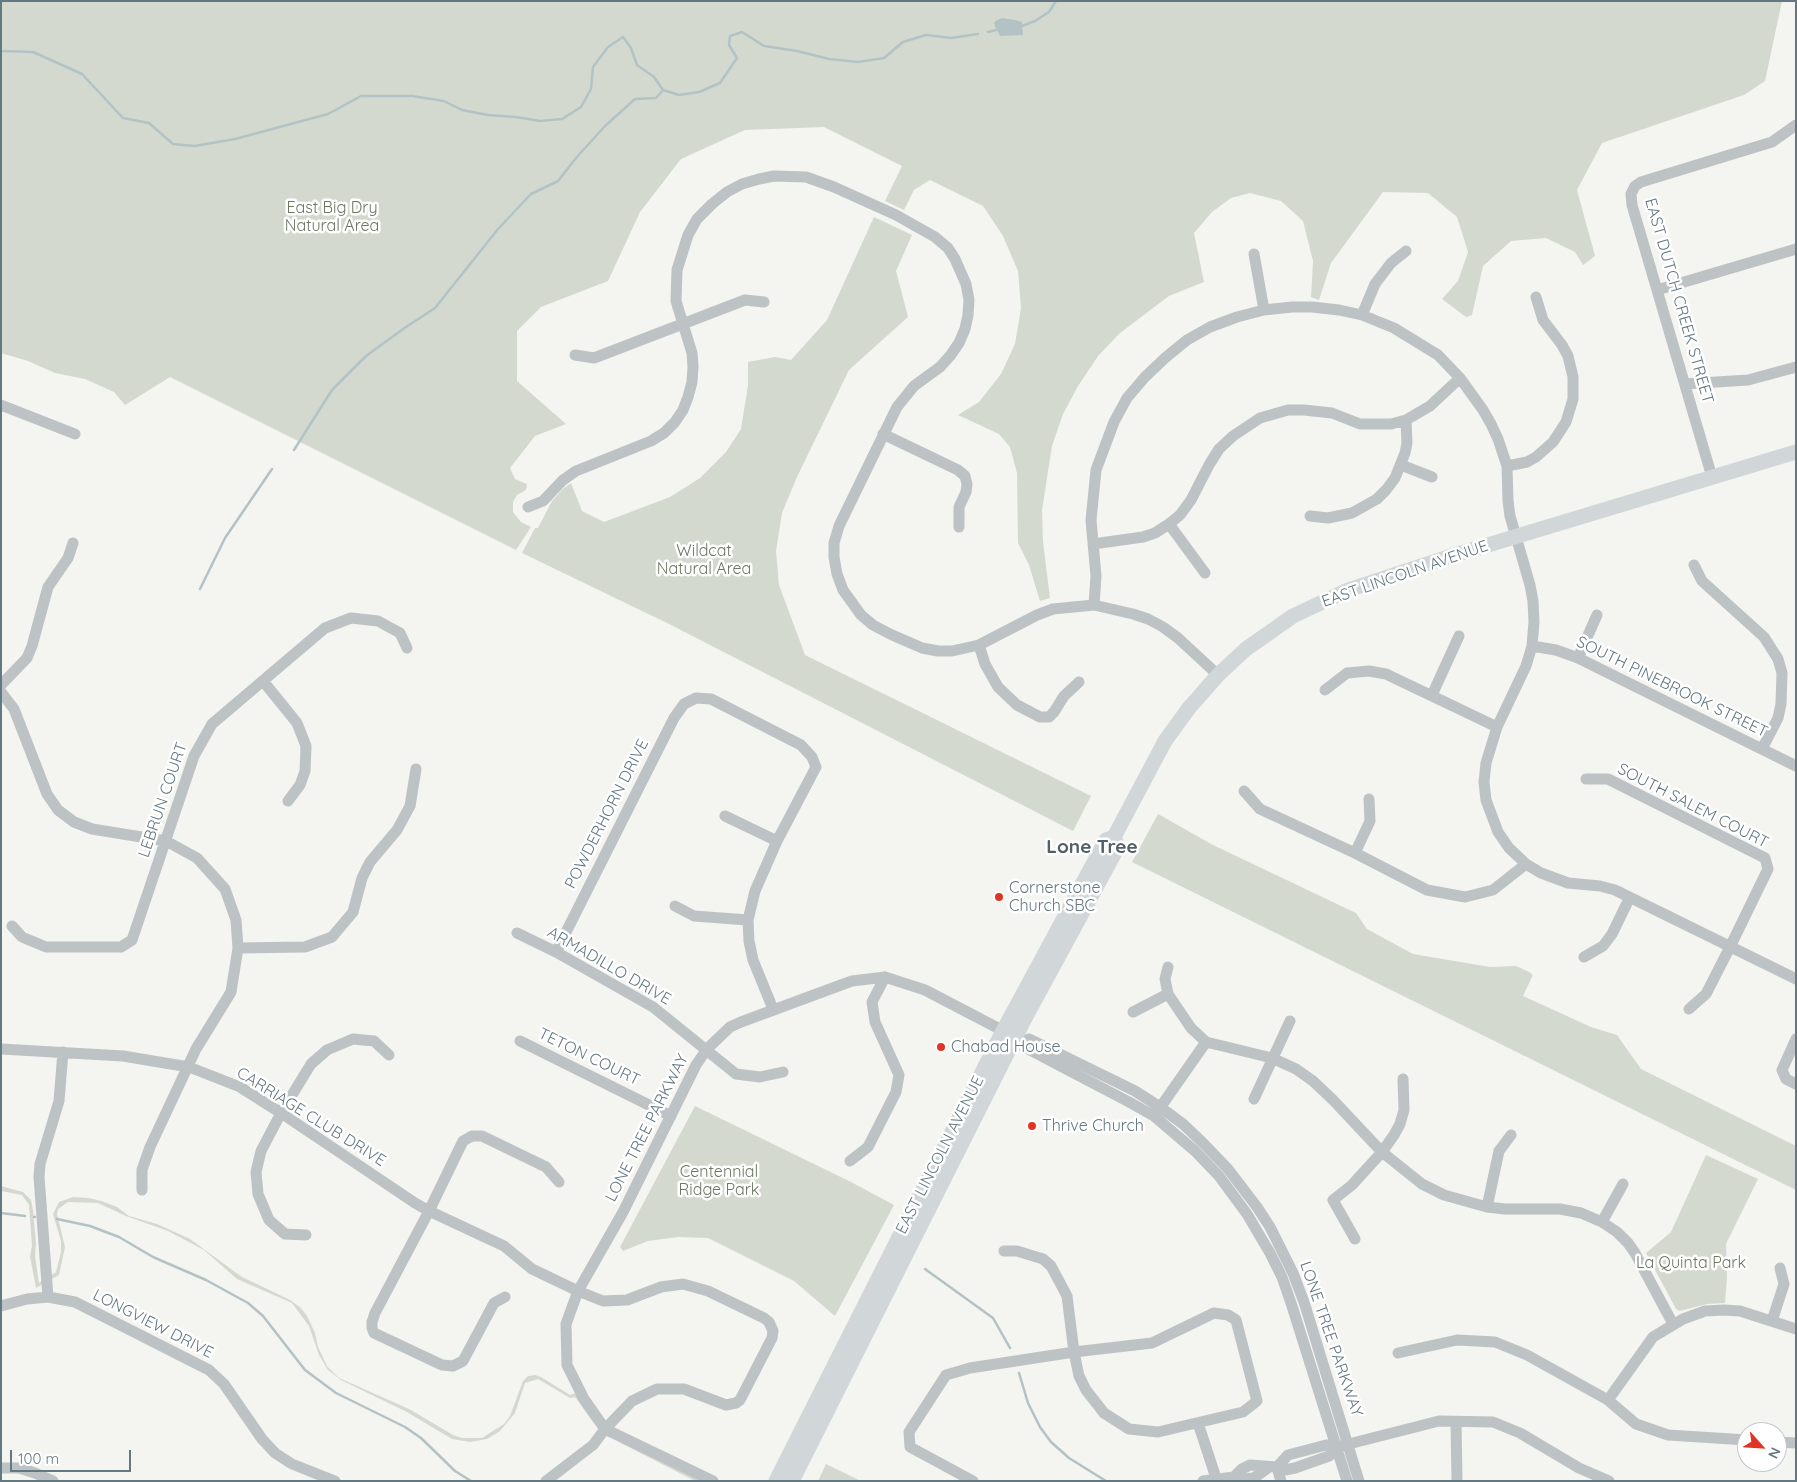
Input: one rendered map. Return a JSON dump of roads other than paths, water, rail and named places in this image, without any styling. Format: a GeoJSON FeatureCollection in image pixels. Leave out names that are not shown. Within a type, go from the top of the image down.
{"type":"FeatureCollection","features":[{"type":"Feature","properties":{"kind":"main road","name":"EAST LINCOLN AVENUE"},"geometry":{"type":"LineString","coordinates":[[776,1481],[1014,1036],[1118,847],[1114,837],[1166,740],[1188,708],[1218,675],[1264,635],[1312,606],[1348,590],[1388,576],[1796,452]]}},
{"type":"Feature","properties":{"kind":"main road","name":"EAST LINCOLN AVENUE"},"geometry":{"type":"LineString","coordinates":[[792,1481],[1014,1036]]}},
{"type":"Feature","properties":{"kind":"street","name":"EAST DUTCH CREEK STREET"},"geometry":{"type":"LineString","coordinates":[[1712,477],[1632,205],[1631,194],[1635,186],[1641,182],[1772,142],[1796,125]]}},
{"type":"Feature","properties":{"kind":"street"},"geometry":{"type":"LineString","coordinates":[[528,507],[543,501],[563,480],[576,471],[651,441],[664,433],[675,422],[688,397],[692,382],[692,353],[676,301],[676,286],[681,252],[688,235],[697,219],[712,204],[727,192],[742,184],[774,176],[806,177],[834,187],[919,227],[935,237],[948,248],[955,259],[966,284],[969,300],[968,315],[962,336],[950,356],[904,396],[883,434],[839,526],[834,542],[837,574],[843,590],[860,615],[873,625],[922,648],[938,652],[952,651],[978,644],[1045,612],[1071,606],[1094,605],[1133,614],[1163,627],[1178,638],[1218,675]]}},
{"type":"Feature","properties":{"kind":"street"},"geometry":{"type":"LineString","coordinates":[[1657,290],[1796,249]]}},
{"type":"Feature","properties":{"kind":"street"},"geometry":{"type":"LineString","coordinates":[[1362,315],[1375,284],[1391,263],[1406,251]]}},
{"type":"Feature","properties":{"kind":"street"},"geometry":{"type":"LineString","coordinates":[[1254,254],[1264,310]]}},
{"type":"Feature","properties":{"kind":"street"},"geometry":{"type":"LineString","coordinates":[[1506,466],[1527,462],[1536,457],[1553,442],[1566,422],[1573,399],[1573,377],[1568,356],[1544,320],[1536,298]]}},
{"type":"Feature","properties":{"kind":"street"},"geometry":{"type":"LineString","coordinates":[[575,355],[594,358],[745,300],[764,302]]}},
{"type":"Feature","properties":{"kind":"street"},"geometry":{"type":"LineString","coordinates":[[1094,605],[1096,576],[1091,520],[1096,470],[1114,422],[1127,398],[1165,358],[1187,340],[1210,327],[1264,310],[1292,307],[1339,310],[1362,315],[1394,328],[1438,355],[1460,378],[1491,424],[1498,439],[1506,466],[1508,501],[1515,537],[1533,601],[1532,646],[1526,666],[1497,727],[1486,763],[1484,782],[1486,800],[1498,832],[1510,848],[1526,864],[1554,879],[1615,890],[1629,899],[1796,979]]}},
{"type":"Feature","properties":{"kind":"street"},"geometry":{"type":"LineString","coordinates":[[1685,384],[1748,380],[1796,367]]}},
{"type":"Feature","properties":{"kind":"street"},"geometry":{"type":"LineString","coordinates":[[1093,544],[1143,537],[1155,533],[1169,524],[1180,515],[1192,500],[1219,449],[1233,436],[1260,418],[1288,410],[1304,410],[1332,414],[1368,424],[1391,424],[1406,420],[1430,406],[1460,378]]}},
{"type":"Feature","properties":{"kind":"street"},"geometry":{"type":"LineString","coordinates":[[1,404],[75,434]]}},
{"type":"Feature","properties":{"kind":"street"},"geometry":{"type":"LineString","coordinates":[[1310,516],[1338,517],[1364,508],[1386,490],[1401,465],[1407,443],[1406,420]]}},
{"type":"Feature","properties":{"kind":"street"},"geometry":{"type":"LineString","coordinates":[[883,434],[958,470],[965,476],[966,492],[960,507],[958,528]]}},
{"type":"Feature","properties":{"kind":"street"},"geometry":{"type":"LineString","coordinates":[[1401,465],[1432,477]]}},
{"type":"Feature","properties":{"kind":"street"},"geometry":{"type":"LineString","coordinates":[[1169,524],[1205,573]]}},
{"type":"Feature","properties":{"kind":"street"},"geometry":{"type":"LineString","coordinates":[[1,684],[27,658],[48,586],[68,558],[74,542]]}},
{"type":"Feature","properties":{"kind":"street"},"geometry":{"type":"LineString","coordinates":[[1694,565],[1702,581],[1764,636],[1778,659],[1782,673],[1783,689],[1781,704],[1778,718],[1762,749]]}},
{"type":"Feature","properties":{"kind":"street"},"geometry":{"type":"LineString","coordinates":[[1578,658],[1597,615]]}},
{"type":"Feature","properties":{"kind":"street","name":"LEBRUN COURT"},"geometry":{"type":"LineString","coordinates":[[12,926],[22,937],[46,947],[121,947],[132,940],[194,756],[212,724],[325,628],[351,618],[378,621],[400,633],[407,648]]}},
{"type":"Feature","properties":{"kind":"street"},"geometry":{"type":"LineString","coordinates":[[1432,695],[1459,636]]}},
{"type":"Feature","properties":{"kind":"street"},"geometry":{"type":"LineString","coordinates":[[978,644],[985,664],[998,687],[1017,705],[1040,716],[1049,717],[1064,696],[1079,682]]}},
{"type":"Feature","properties":{"kind":"street","name":"SOUTH PINEBROOK STREET"},"geometry":{"type":"LineString","coordinates":[[1532,646],[1556,650],[1578,658],[1796,766]]}},
{"type":"Feature","properties":{"kind":"street"},"geometry":{"type":"LineString","coordinates":[[1325,690],[1347,674],[1369,671],[1386,674],[1497,727]]}},
{"type":"Feature","properties":{"kind":"street"},"geometry":{"type":"LineString","coordinates":[[263,681],[297,723],[306,746],[305,771],[300,785],[288,801]]}},
{"type":"Feature","properties":{"kind":"street"},"geometry":{"type":"LineString","coordinates":[[1,692],[14,709],[47,794],[58,810],[74,822],[92,829],[166,841],[197,858],[225,889],[236,920],[238,948],[231,992],[196,1049],[150,1147],[142,1170],[142,1190]]}},
{"type":"Feature","properties":{"kind":"street","name":"POWDERHORN DRIVE"},"geometry":{"type":"LineString","coordinates":[[556,952],[674,718],[684,704],[696,698],[711,699],[801,745],[812,756],[816,767],[777,841]]}},
{"type":"Feature","properties":{"kind":"street"},"geometry":{"type":"LineString","coordinates":[[238,948],[305,947],[332,937],[353,912],[362,878],[370,862],[397,830],[410,806],[416,770]]}},
{"type":"Feature","properties":{"kind":"street","name":"SOUTH SALEM COURT"},"geometry":{"type":"LineString","coordinates":[[1586,778],[1608,779],[1765,858],[1768,869],[1730,947],[1706,994],[1689,1009]]}},
{"type":"Feature","properties":{"kind":"street"},"geometry":{"type":"LineString","coordinates":[[1244,791],[1260,809],[1355,853],[1427,890],[1466,897],[1493,890],[1526,864]]}},
{"type":"Feature","properties":{"kind":"street"},"geometry":{"type":"LineString","coordinates":[[1355,853],[1370,821],[1369,799]]}},
{"type":"Feature","properties":{"kind":"street"},"geometry":{"type":"LineString","coordinates":[[725,816],[777,841],[755,891],[748,920],[749,941],[753,960],[773,1009]]}},
{"type":"Feature","properties":{"kind":"street"},"geometry":{"type":"LineString","coordinates":[[1584,958],[1603,946],[1616,927],[1629,899]]}},
{"type":"Feature","properties":{"kind":"street"},"geometry":{"type":"LineString","coordinates":[[675,906],[694,916],[748,920]]}},
{"type":"Feature","properties":{"kind":"street","name":"ARMADILLO DRIVE"},"geometry":{"type":"LineString","coordinates":[[517,933],[556,952],[653,1007],[736,1074],[760,1077],[783,1072]]}},
{"type":"Feature","properties":{"kind":"street"},"geometry":{"type":"LineString","coordinates":[[1168,967],[1165,979],[1168,994],[1191,1028],[1206,1042],[1272,1058],[1296,1069],[1313,1081],[1382,1152],[1422,1184],[1444,1195],[1487,1207],[1506,1209],[1560,1208],[1581,1213],[1602,1222],[1617,1232],[1635,1253],[1673,1324]]}},
{"type":"Feature","properties":{"kind":"street"},"geometry":{"type":"LineString","coordinates":[[850,1161],[868,1147],[896,1092],[899,1075],[875,1022],[872,1002],[885,977]]}},
{"type":"Feature","properties":{"kind":"street","name":"LONE TREE PARKWAY"},"geometry":{"type":"LineString","coordinates":[[713,1481],[605,1428],[584,1399],[567,1365],[566,1324],[578,1291],[623,1212],[696,1065],[707,1049],[730,1027],[773,1009],[852,981],[885,977],[925,990],[1014,1036],[1029,1038],[1135,1091],[1219,1176],[1247,1214],[1282,1277],[1346,1481]]}},
{"type":"Feature","properties":{"kind":"street"},"geometry":{"type":"LineString","coordinates":[[1133,1012],[1168,994]]}},
{"type":"Feature","properties":{"kind":"street"},"geometry":{"type":"LineString","coordinates":[[1254,1099],[1290,1021]]}},
{"type":"Feature","properties":{"kind":"street"},"geometry":{"type":"LineString","coordinates":[[306,1235],[285,1234],[269,1220],[258,1194],[256,1172],[261,1151],[281,1113],[311,1064],[327,1050],[353,1039],[374,1041],[389,1055]]}},
{"type":"Feature","properties":{"kind":"street"},"geometry":{"type":"LineString","coordinates":[[1796,1039],[1782,1070],[1786,1079],[1796,1084]]}},
{"type":"Feature","properties":{"kind":"street","name":"TETON COURT"},"geometry":{"type":"LineString","coordinates":[[520,1041],[671,1116]]}},
{"type":"Feature","properties":{"kind":"street"},"geometry":{"type":"LineString","coordinates":[[1157,1112],[1206,1042]]}},
{"type":"Feature","properties":{"kind":"street","name":"CARRIAGE CLUB DRIVE"},"geometry":{"type":"LineString","coordinates":[[1,1049],[123,1056],[189,1066],[240,1087],[429,1211],[504,1246],[532,1269],[578,1291],[603,1301],[627,1300],[661,1287],[683,1284],[708,1291],[764,1318],[772,1326],[772,1338],[740,1400],[736,1403],[726,1404],[684,1389],[657,1389],[632,1400],[605,1428]]}},
{"type":"Feature","properties":{"kind":"street"},"geometry":{"type":"LineString","coordinates":[[48,1297],[40,1164],[60,1101],[63,1052]]}},
{"type":"Feature","properties":{"kind":"street"},"geometry":{"type":"LineString","coordinates":[[1355,1239],[1333,1200],[1352,1185],[1382,1152],[1400,1124],[1404,1110],[1402,1079]]}},
{"type":"Feature","properties":{"kind":"street","name":"LONE TREE PARKWAY"},"geometry":{"type":"LineString","coordinates":[[1157,1112],[1203,1143],[1228,1169],[1270,1227],[1293,1272],[1304,1302],[1359,1481]]}},
{"type":"Feature","properties":{"kind":"street"},"geometry":{"type":"LineString","coordinates":[[1487,1207],[1499,1151],[1511,1135]]}},
{"type":"Feature","properties":{"kind":"street"},"geometry":{"type":"LineString","coordinates":[[505,1297],[494,1303],[463,1361],[453,1366],[442,1365],[374,1332],[372,1328],[375,1313],[429,1211],[463,1141],[472,1136],[482,1136],[546,1167],[559,1182]]}},
{"type":"Feature","properties":{"kind":"street"},"geometry":{"type":"LineString","coordinates":[[1602,1222],[1623,1184]]}},
{"type":"Feature","properties":{"kind":"street"},"geometry":{"type":"LineString","coordinates":[[973,1481],[910,1447],[908,1432],[946,1375],[970,1368],[1074,1352],[1152,1343],[1214,1313],[1228,1315],[1236,1320],[1257,1401],[1243,1412],[1158,1432],[1129,1429],[1104,1413],[1086,1390],[1079,1376],[1074,1352],[1067,1296],[1051,1266],[1043,1259],[1035,1256],[1017,1251],[1004,1251]]}},
{"type":"Feature","properties":{"kind":"street"},"geometry":{"type":"LineString","coordinates":[[1772,1321],[1784,1284],[1780,1268]]}},
{"type":"Feature","properties":{"kind":"street","name":"LONGVIEW DRIVE"},"geometry":{"type":"LineString","coordinates":[[1,1306],[28,1299],[48,1297],[75,1302],[209,1370],[224,1384],[262,1439],[275,1453],[292,1464],[335,1481]]}},
{"type":"Feature","properties":{"kind":"street"},"geometry":{"type":"LineString","coordinates":[[1608,1400],[1653,1337],[1673,1324],[1705,1311],[1740,1311],[1796,1329]]}},
{"type":"Feature","properties":{"kind":"street"},"geometry":{"type":"LineString","coordinates":[[1398,1353],[1457,1340],[1495,1342],[1527,1355],[1608,1400],[1636,1424],[1668,1435],[1737,1439]]}},
{"type":"Feature","properties":{"kind":"street"},"geometry":{"type":"LineString","coordinates":[[1203,1481],[1234,1477],[1242,1469],[1250,1465],[1273,1467],[1288,1455],[1326,1445],[1336,1447],[1439,1421],[1493,1422],[1520,1433],[1579,1468],[1609,1481]]}},
{"type":"Feature","properties":{"kind":"street"},"geometry":{"type":"LineString","coordinates":[[1456,1422],[1457,1481]]}},
{"type":"Feature","properties":{"kind":"street"},"geometry":{"type":"LineString","coordinates":[[1198,1423],[1216,1478]]}},
{"type":"Feature","properties":{"kind":"street"},"geometry":{"type":"LineString","coordinates":[[546,1481],[592,1445],[605,1428]]}},
{"type":"Feature","properties":{"kind":"street"},"geometry":{"type":"LineString","coordinates":[[1273,1467],[1281,1481]]}},
{"type":"Feature","properties":{"kind":"street"},"geometry":{"type":"LineString","coordinates":[[1,1468],[19,1468],[52,1480]]}},
{"type":"Feature","properties":{"kind":"waterway"},"geometry":{"type":"LineString","coordinates":[[1022,26],[1035,21],[1049,12],[1056,1]]}},
{"type":"Feature","properties":{"kind":"waterway"},"geometry":{"type":"LineString","coordinates":[[988,32],[996,30]]}},
{"type":"Feature","properties":{"kind":"waterway"},"geometry":{"type":"LineString","coordinates":[[1,51],[33,52],[82,74],[123,118],[149,123],[173,144],[195,146],[235,139],[328,114],[361,96],[412,96],[444,101],[462,110],[488,115],[540,121],[562,119],[581,107],[591,89],[593,67],[608,47],[623,37],[631,48],[637,65],[654,77],[663,90],[679,95],[699,92],[720,83],[737,58],[729,45],[730,36],[742,32],[764,46],[797,51],[829,59],[858,62],[884,58],[903,42],[926,35],[951,38],[978,34]]}},
{"type":"Feature","properties":{"kind":"waterway"},"geometry":{"type":"LineString","coordinates":[[294,450],[332,390],[366,356],[435,308],[498,229],[531,194],[558,181],[605,126],[635,99],[656,98],[663,90]]}},
{"type":"Feature","properties":{"kind":"waterway"},"geometry":{"type":"LineString","coordinates":[[200,589],[225,538],[272,469]]}},
{"type":"Feature","properties":{"kind":"waterway"},"geometry":{"type":"LineString","coordinates":[[1,1213],[25,1216]]}},
{"type":"Feature","properties":{"kind":"waterway"},"geometry":{"type":"LineString","coordinates":[[57,1219],[90,1226],[119,1237],[153,1257],[206,1280],[248,1303],[263,1316],[305,1370],[336,1393],[405,1427],[421,1438],[455,1471],[471,1481]]}},
{"type":"Feature","properties":{"kind":"waterway"},"geometry":{"type":"LineString","coordinates":[[925,1269],[993,1318],[1010,1348]]}},
{"type":"Feature","properties":{"kind":"waterway"},"geometry":{"type":"LineString","coordinates":[[1019,1373],[1028,1403],[1040,1427],[1051,1442],[1069,1458],[1106,1481]]}},
{"type":"Feature","properties":{"kind":"place","name":"Cornerstone Church SBC"},"geometry":{"type":"Point","coordinates":[999,897]}},
{"type":"Feature","properties":{"kind":"place","name":"Chabad House"},"geometry":{"type":"Point","coordinates":[941,1047]}},
{"type":"Feature","properties":{"kind":"place","name":"Thrive Church"},"geometry":{"type":"Point","coordinates":[1032,1126]}},
{"type":"Feature","properties":{"kind":"district","name":"Lone Tree"},"geometry":{"type":"Point","coordinates":[1092,847]}},
{"type":"Feature","properties":{"kind":"park label","name":"East Big Dry Natural Area"},"geometry":{"type":"Point","coordinates":[332,217]}},
{"type":"Feature","properties":{"kind":"park label","name":"Wildcat Natural Area"},"geometry":{"type":"Point","coordinates":[704,560]}},
{"type":"Feature","properties":{"kind":"park label","name":"Centennial Ridge Park"},"geometry":{"type":"Point","coordinates":[719,1181]}},
{"type":"Feature","properties":{"kind":"park label","name":"La Quinta Park"},"geometry":{"type":"Point","coordinates":[1691,1263]}}]}
